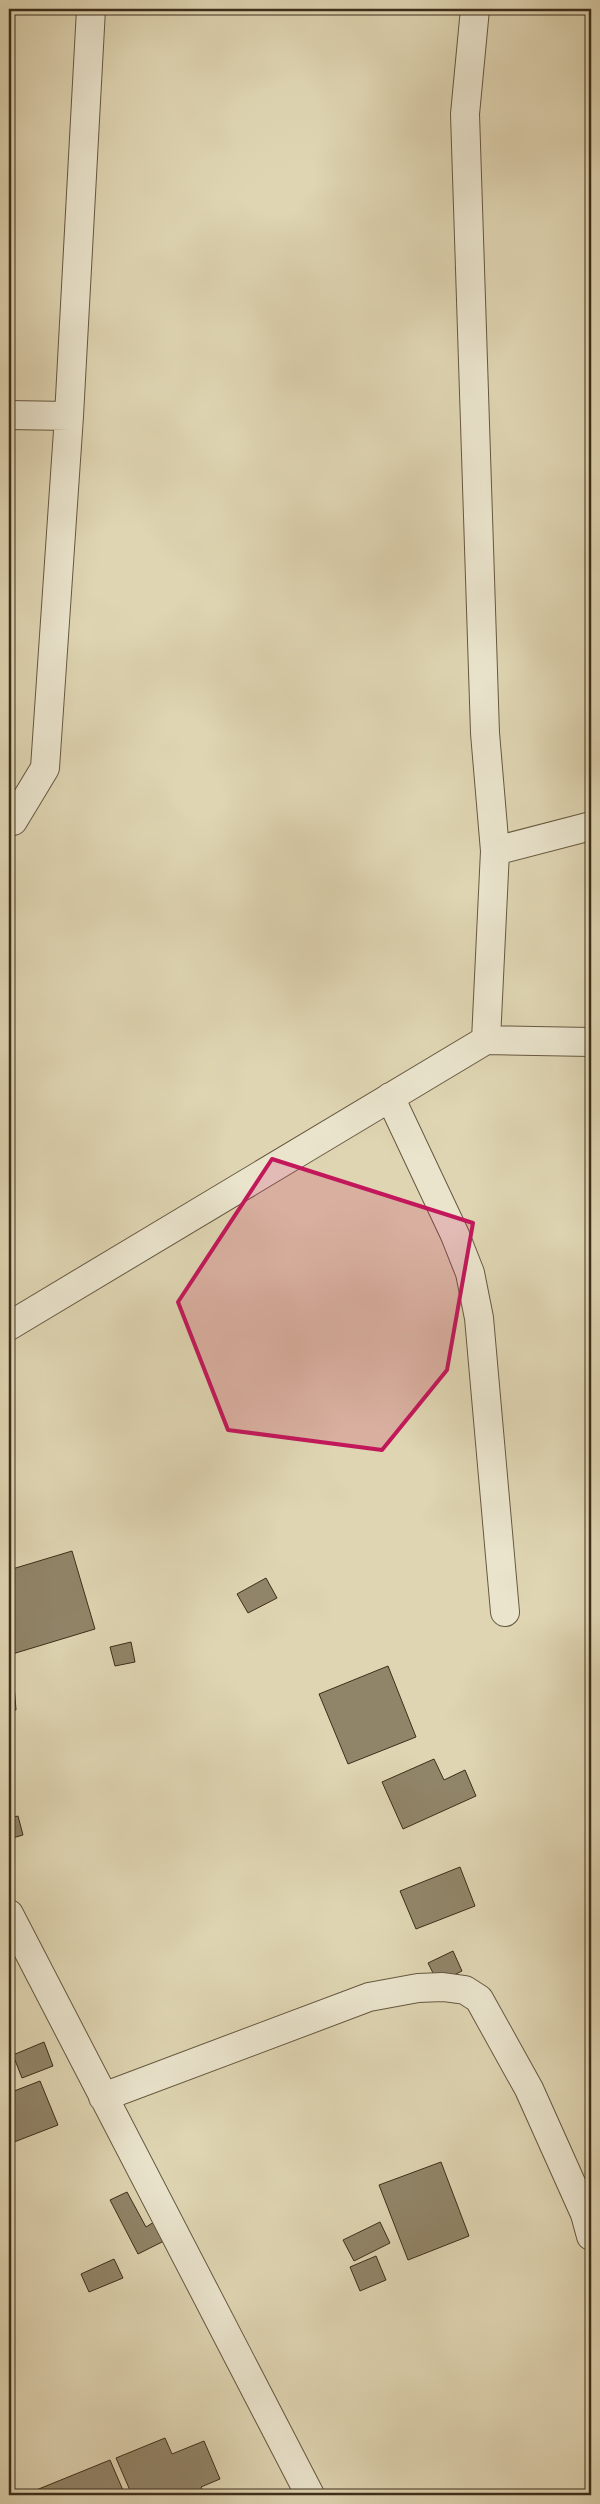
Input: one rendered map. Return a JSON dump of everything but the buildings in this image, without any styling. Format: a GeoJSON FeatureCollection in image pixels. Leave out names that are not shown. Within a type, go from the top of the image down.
{"type":"FeatureCollection","features":[{"type":"Feature","properties":{"kind":"street"},"geometry":{"type":"LineString","coordinates":[[9,822],[13,821],[45,768],[69,416],[91,9]]}},
{"type":"Feature","properties":{"kind":"street"},"geometry":{"type":"LineString","coordinates":[[475,9],[466,114],[485,732],[495,851],[486,1040]]}},
{"type":"Feature","properties":{"kind":"street"},"geometry":{"type":"LineString","coordinates":[[9,415],[69,416]]}},
{"type":"Feature","properties":{"kind":"street"},"geometry":{"type":"LineString","coordinates":[[495,851],[591,826]]}},
{"type":"Feature","properties":{"kind":"street"},"geometry":{"type":"LineString","coordinates":[[9,1326],[486,1040],[591,1042]]}},
{"type":"Feature","properties":{"kind":"street"},"geometry":{"type":"LineString","coordinates":[[390,1097],[456,1235],[470,1273],[479,1318],[505,1612]]}},
{"type":"Feature","properties":{"kind":"street"},"geometry":{"type":"LineString","coordinates":[[9,1914],[310,2495]]}},
{"type":"Feature","properties":{"kind":"street"},"geometry":{"type":"LineString","coordinates":[[103,2097],[369,1997],[418,1988],[443,1987],[465,1990],[479,1999],[529,2089],[585,2214],[591,2236]]}},
{"type":"Feature","properties":{"kind":"highlighted area"},"geometry":{"type":"Polygon","coordinates":[[[272,1159],[473,1223],[447,1370],[382,1450],[228,1430],[178,1302],[272,1159]]]}}]}
